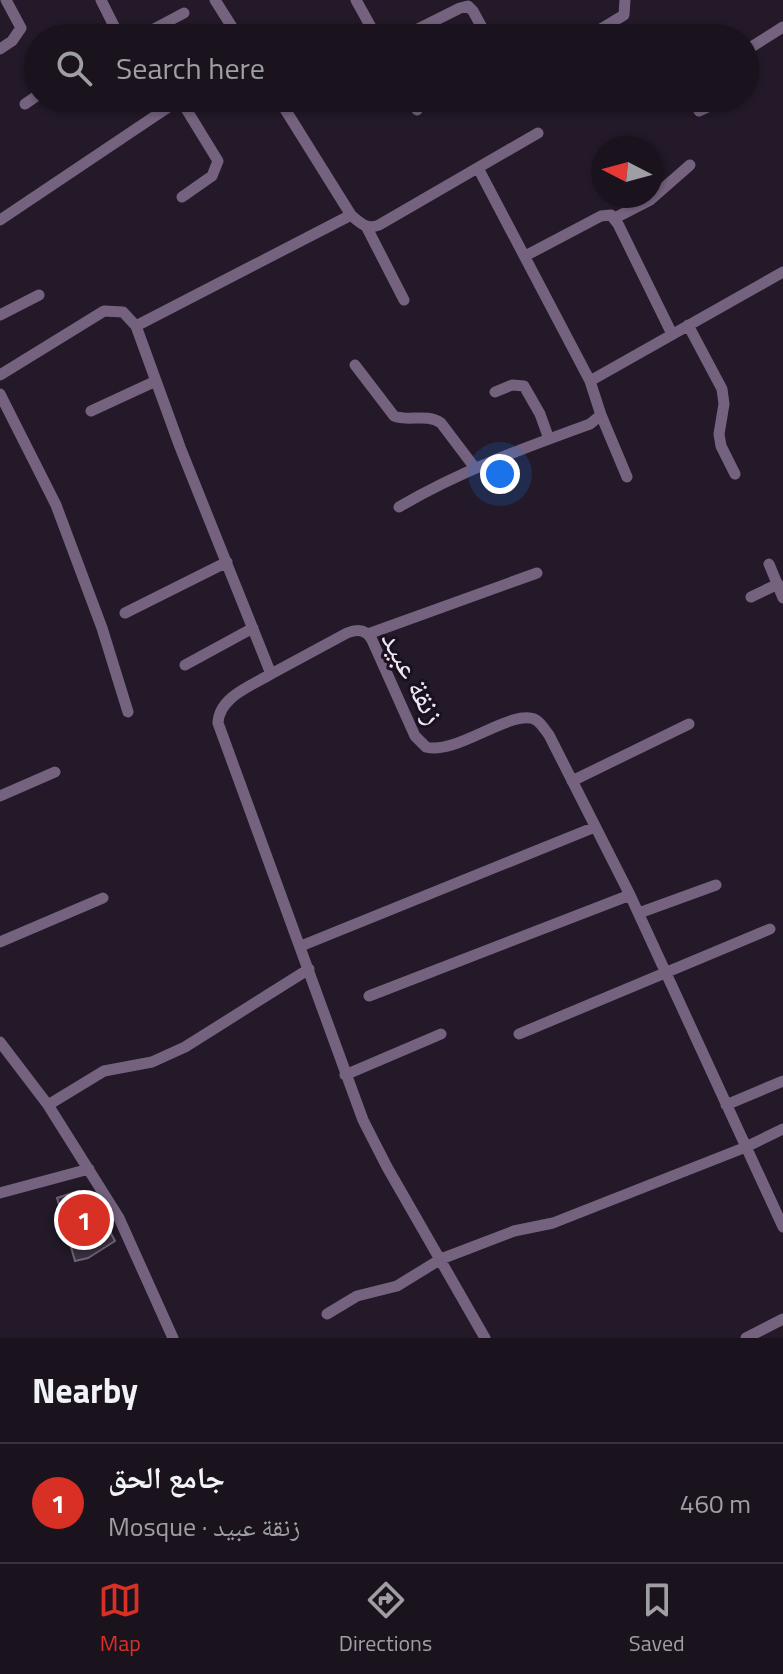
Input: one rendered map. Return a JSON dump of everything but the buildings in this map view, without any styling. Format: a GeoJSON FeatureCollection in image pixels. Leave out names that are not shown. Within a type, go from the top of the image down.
{"type":"FeatureCollection","features":[{"type":"Feature","properties":{"kind":"street"},"geometry":{"type":"LineString","coordinates":[[0,49],[12,41],[21,28],[6,0]]}},
{"type":"Feature","properties":{"kind":"street"},"geometry":{"type":"LineString","coordinates":[[101,0],[113,24]]}},
{"type":"Feature","properties":{"kind":"street"},"geometry":{"type":"LineString","coordinates":[[215,0],[230,24]]}},
{"type":"Feature","properties":{"kind":"street"},"geometry":{"type":"LineString","coordinates":[[356,0],[369,24]]}},
{"type":"Feature","properties":{"kind":"street"},"geometry":{"type":"LineString","coordinates":[[609,24],[624,15],[625,0]]}},
{"type":"Feature","properties":{"kind":"street"},"geometry":{"type":"LineString","coordinates":[[429,24],[464,7],[473,11],[480,24]]}},
{"type":"Feature","properties":{"kind":"street"},"geometry":{"type":"LineString","coordinates":[[163,24],[184,13]]}},
{"type":"Feature","properties":{"kind":"street"},"geometry":{"type":"LineString","coordinates":[[759,42],[783,27]]}},
{"type":"Feature","properties":{"kind":"street"},"geometry":{"type":"LineString","coordinates":[[0,220],[162,112]]}},
{"type":"Feature","properties":{"kind":"street"},"geometry":{"type":"LineString","coordinates":[[182,197],[212,176],[218,161],[189,112]]}},
{"type":"Feature","properties":{"kind":"street"},"geometry":{"type":"LineString","coordinates":[[287,112],[351,215],[366,226],[404,300]]}},
{"type":"Feature","properties":{"kind":"street"},"geometry":{"type":"LineString","coordinates":[[366,226],[379,225],[538,133]]}},
{"type":"Feature","properties":{"kind":"street"},"geometry":{"type":"LineString","coordinates":[[615,218],[650,200],[690,165]]}},
{"type":"Feature","properties":{"kind":"street"},"geometry":{"type":"LineString","coordinates":[[478,168],[590,381],[627,477]]}},
{"type":"Feature","properties":{"kind":"street"},"geometry":{"type":"LineString","coordinates":[[136,326],[351,215]]}},
{"type":"Feature","properties":{"kind":"street"},"geometry":{"type":"LineString","coordinates":[[525,256],[601,216],[611,215],[672,334]]}},
{"type":"Feature","properties":{"kind":"street"},"geometry":{"type":"LineString","coordinates":[[590,381],[783,272]]}},
{"type":"Feature","properties":{"kind":"street"},"geometry":{"type":"LineString","coordinates":[[0,315],[39,295]]}},
{"type":"Feature","properties":{"kind":"street"},"geometry":{"type":"LineString","coordinates":[[0,375],[104,311],[123,312],[136,326],[271,674]]}},
{"type":"Feature","properties":{"kind":"street"},"geometry":{"type":"LineString","coordinates":[[688,325],[722,389],[724,404],[719,434],[721,446],[735,474]]}},
{"type":"Feature","properties":{"kind":"street"},"geometry":{"type":"LineString","coordinates":[[355,365],[394,416],[401,419],[435,419],[475,468]]}},
{"type":"Feature","properties":{"kind":"street"},"geometry":{"type":"LineString","coordinates":[[91,411],[156,381]]}},
{"type":"Feature","properties":{"kind":"street"},"geometry":{"type":"LineString","coordinates":[[495,392],[512,385],[524,386],[540,414],[549,439]]}},
{"type":"Feature","properties":{"kind":"street"},"geometry":{"type":"LineString","coordinates":[[0,394],[56,505],[102,628],[128,712]]}},
{"type":"Feature","properties":{"kind":"street"},"geometry":{"type":"LineString","coordinates":[[399,507],[440,483],[590,424],[601,415]]}},
{"type":"Feature","properties":{"kind":"street"},"geometry":{"type":"LineString","coordinates":[[125,613],[227,562]]}},
{"type":"Feature","properties":{"kind":"street"},"geometry":{"type":"LineString","coordinates":[[769,564],[783,598]]}},
{"type":"Feature","properties":{"kind":"street"},"geometry":{"type":"LineString","coordinates":[[368,634],[537,573]]}},
{"type":"Feature","properties":{"kind":"street"},"geometry":{"type":"LineString","coordinates":[[751,597],[778,584]]}},
{"type":"Feature","properties":{"kind":"street"},"geometry":{"type":"LineString","coordinates":[[185,665],[253,628]]}},
{"type":"Feature","properties":{"kind":"street","name":"زنقة عبيد"},"geometry":{"type":"LineString","coordinates":[[485,1338],[376,1148],[345,1075],[218,723],[224,703],[347,633],[359,630],[368,634],[421,744],[432,749],[442,748],[516,720],[533,718],[549,735],[639,913],[783,1227]]}},
{"type":"Feature","properties":{"kind":"street"},"geometry":{"type":"LineString","coordinates":[[572,781],[689,724]]}},
{"type":"Feature","properties":{"kind":"street"},"geometry":{"type":"LineString","coordinates":[[0,796],[55,772]]}},
{"type":"Feature","properties":{"kind":"street"},"geometry":{"type":"LineString","coordinates":[[301,946],[595,827]]}},
{"type":"Feature","properties":{"kind":"street"},"geometry":{"type":"LineString","coordinates":[[639,913],[716,885]]}},
{"type":"Feature","properties":{"kind":"street"},"geometry":{"type":"LineString","coordinates":[[369,996],[630,895]]}},
{"type":"Feature","properties":{"kind":"street"},"geometry":{"type":"LineString","coordinates":[[0,942],[103,898]]}},
{"type":"Feature","properties":{"kind":"street"},"geometry":{"type":"LineString","coordinates":[[519,1034],[770,929]]}},
{"type":"Feature","properties":{"kind":"street"},"geometry":{"type":"LineString","coordinates":[[48,1105],[104,1071],[152,1062],[185,1047],[309,969]]}},
{"type":"Feature","properties":{"kind":"street"},"geometry":{"type":"LineString","coordinates":[[345,1075],[441,1034]]}},
{"type":"Feature","properties":{"kind":"street"},"geometry":{"type":"LineString","coordinates":[[0,1042],[48,1105],[119,1218],[173,1338]]}},
{"type":"Feature","properties":{"kind":"street"},"geometry":{"type":"LineString","coordinates":[[726,1105],[783,1081]]}},
{"type":"Feature","properties":{"kind":"street"},"geometry":{"type":"LineString","coordinates":[[327,1314],[357,1296],[397,1286],[441,1259],[514,1231],[553,1223],[746,1147],[783,1129]]}},
{"type":"Feature","properties":{"kind":"street"},"geometry":{"type":"LineString","coordinates":[[0,1193],[89,1169]]}},
{"type":"Feature","properties":{"kind":"street"},"geometry":{"type":"LineString","coordinates":[[746,1338],[783,1319]]}},
{"type":"Feature","properties":{"kind":"place","name":"جامع الحق"},"geometry":{"type":"Point","coordinates":[84,1220]}}]}
